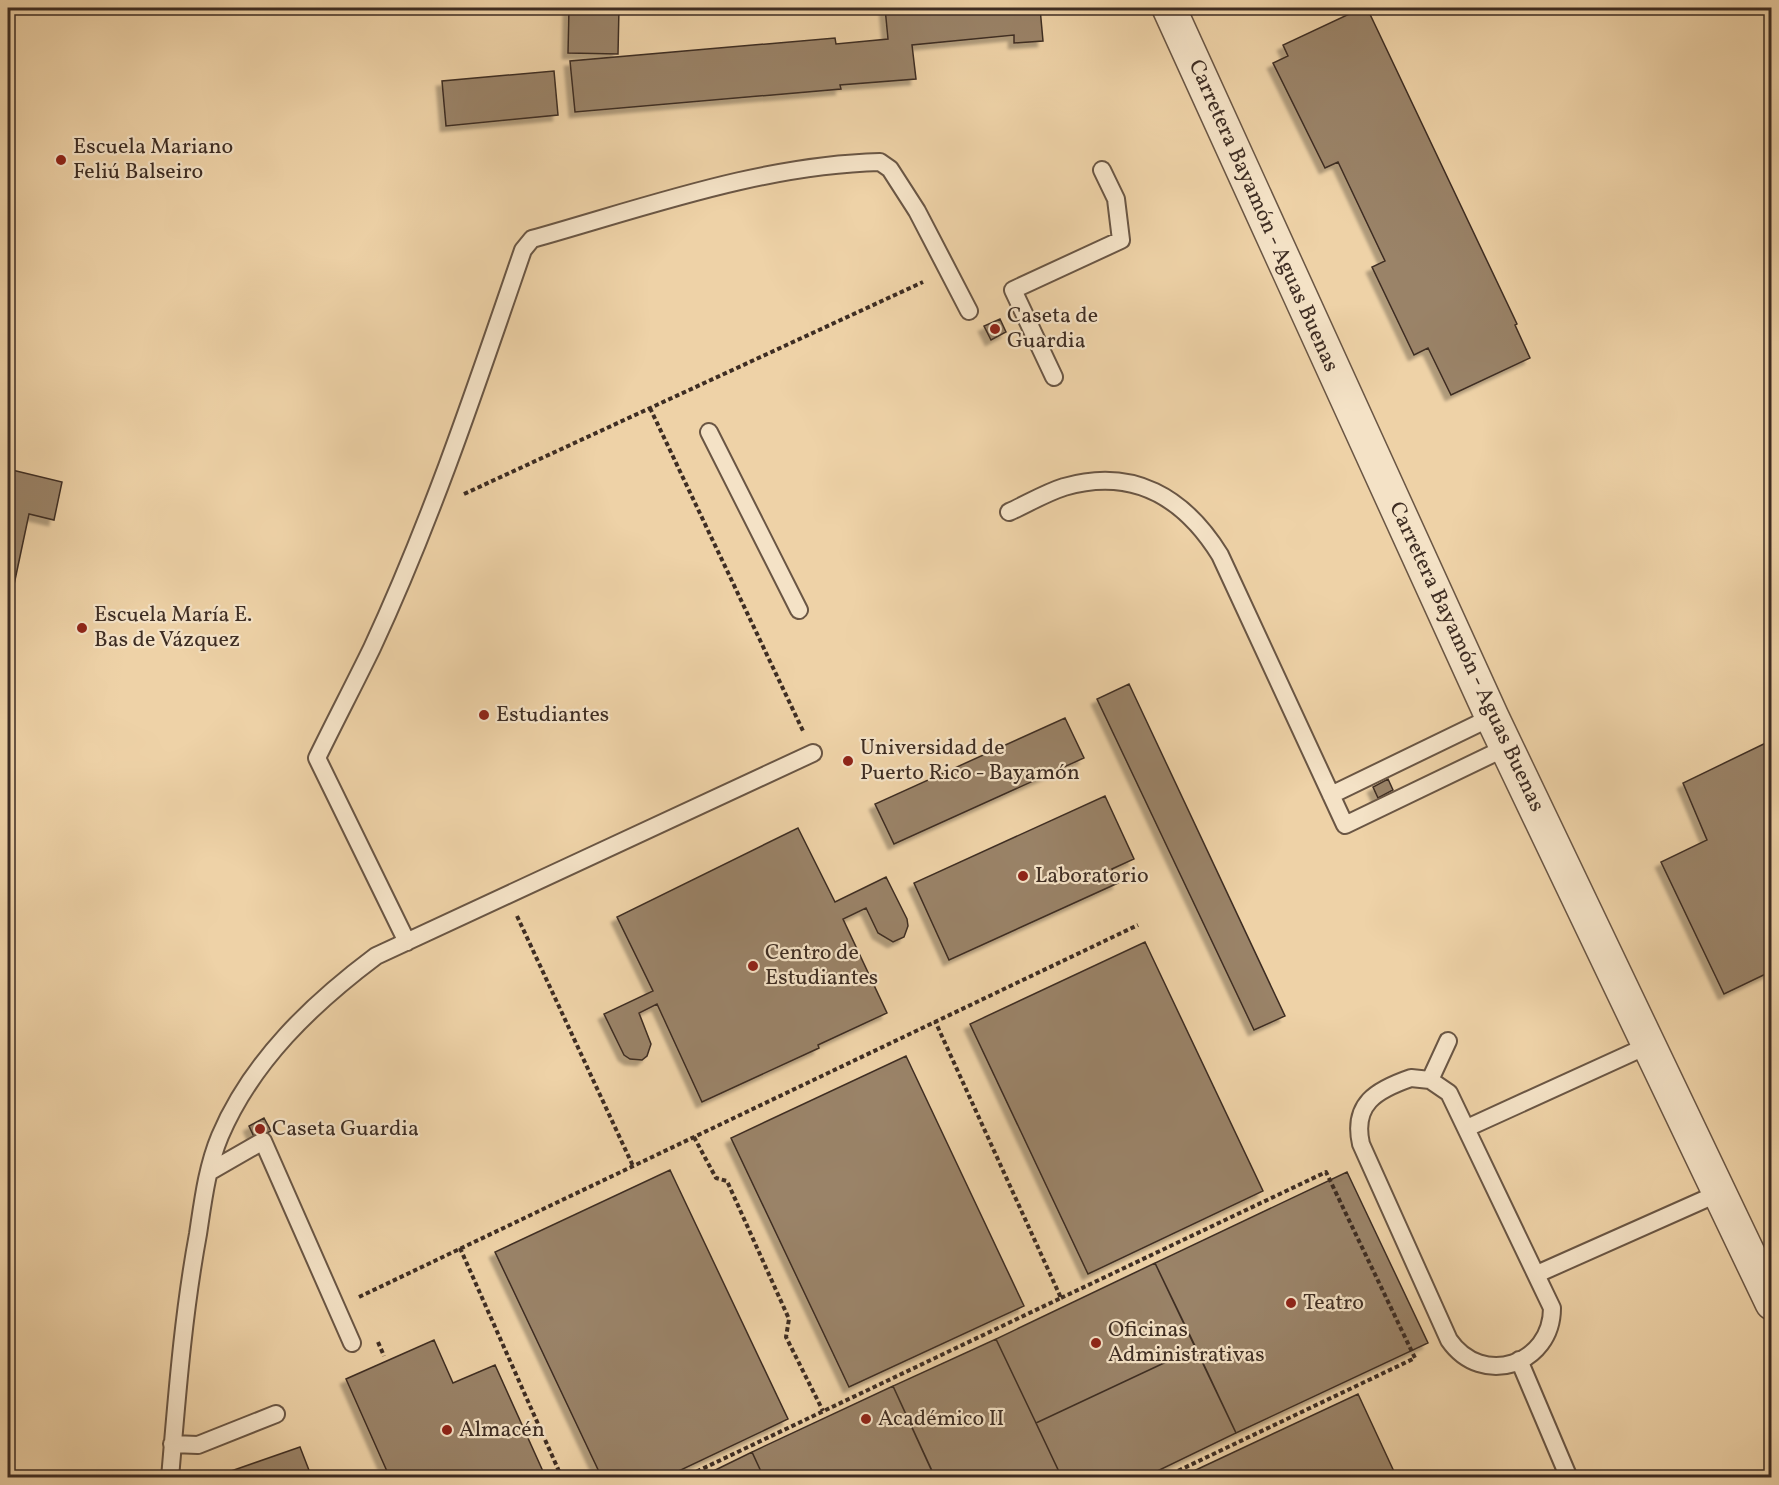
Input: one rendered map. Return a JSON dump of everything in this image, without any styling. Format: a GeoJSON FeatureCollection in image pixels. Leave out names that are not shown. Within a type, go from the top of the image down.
{"type":"FeatureCollection","features":[{"type":"Feature","properties":{"kind":"street","name":"Carretera Bayamón - Aguas Buenas"},"geometry":{"type":"LineString","coordinates":[[1169,8],[1492,717],[1772,1303]]}},
{"type":"Feature","properties":{"kind":"lane"},"geometry":{"type":"LineString","coordinates":[[407,942],[317,758],[372,647],[402,576],[469,410],[523,250],[532,239],[763,175],[845,163],[880,162],[890,169],[918,211],[969,311]]}},
{"type":"Feature","properties":{"kind":"lane"},"geometry":{"type":"LineString","coordinates":[[1054,377],[1013,290],[1121,240],[1116,199],[1102,170]]}},
{"type":"Feature","properties":{"kind":"lane"},"geometry":{"type":"LineString","coordinates":[[709,432],[799,610]]}},
{"type":"Feature","properties":{"kind":"lane"},"geometry":{"type":"LineString","coordinates":[[1009,512],[1062,487],[1094,480],[1144,486],[1167,497],[1188,512],[1207,534],[1220,555],[1345,825],[1508,747]]}},
{"type":"Feature","properties":{"kind":"lane"},"geometry":{"type":"LineString","coordinates":[[1331,795],[1492,717]]}},
{"type":"Feature","properties":{"kind":"lane"},"geometry":{"type":"LineString","coordinates":[[170,1478],[182,1332],[209,1172],[220,1136],[244,1092],[273,1050],[332,989],[376,956],[813,753]]}},
{"type":"Feature","properties":{"kind":"lane"},"geometry":{"type":"LineString","coordinates":[[1430,1080],[1448,1041]]}},
{"type":"Feature","properties":{"kind":"lane"},"geometry":{"type":"LineString","coordinates":[[1467,1128],[1649,1045]]}},
{"type":"Feature","properties":{"kind":"lane"},"geometry":{"type":"LineString","coordinates":[[1411,1078],[1430,1080],[1449,1093],[1467,1128],[1552,1308],[1552,1322],[1548,1336],[1537,1348],[1519,1360],[1500,1366],[1474,1364],[1457,1351],[1449,1340],[1361,1144],[1359,1118],[1367,1103],[1384,1089],[1411,1078]]}},
{"type":"Feature","properties":{"kind":"lane"},"geometry":{"type":"LineString","coordinates":[[209,1172],[263,1141],[352,1343]]}},
{"type":"Feature","properties":{"kind":"lane"},"geometry":{"type":"LineString","coordinates":[[1537,1274],[1719,1194]]}},
{"type":"Feature","properties":{"kind":"lane"},"geometry":{"type":"LineString","coordinates":[[1519,1360],[1569,1478]]}},
{"type":"Feature","properties":{"kind":"lane"},"geometry":{"type":"LineString","coordinates":[[172,1444],[198,1445],[276,1414]]}},
{"type":"Feature","properties":{"kind":"path"},"geometry":{"type":"LineString","coordinates":[[457,497],[923,282]]}},
{"type":"Feature","properties":{"kind":"path"},"geometry":{"type":"LineString","coordinates":[[650,408],[813,753]]}},
{"type":"Feature","properties":{"kind":"path"},"geometry":{"type":"LineString","coordinates":[[505,919],[526,909]]}},
{"type":"Feature","properties":{"kind":"path"},"geometry":{"type":"LineString","coordinates":[[516,914],[633,1166]]}},
{"type":"Feature","properties":{"kind":"path"},"geometry":{"type":"LineString","coordinates":[[361,1308],[356,1298],[1138,925]]}},
{"type":"Feature","properties":{"kind":"path"},"geometry":{"type":"LineString","coordinates":[[935,1021],[1061,1298]]}},
{"type":"Feature","properties":{"kind":"path"},"geometry":{"type":"LineString","coordinates":[[694,1137],[716,1178],[727,1181],[789,1319],[786,1337],[823,1411]]}},
{"type":"Feature","properties":{"kind":"path"},"geometry":{"type":"LineString","coordinates":[[683,1478],[1326,1172],[1415,1358],[1163,1478]]}},
{"type":"Feature","properties":{"kind":"path"},"geometry":{"type":"LineString","coordinates":[[460,1248],[562,1478]]}},
{"type":"Feature","properties":{"kind":"path"},"geometry":{"type":"LineString","coordinates":[[375,1337],[384,1356]]}},
{"type":"Feature","properties":{"kind":"building"},"geometry":{"type":"Polygon","coordinates":[[[569,8],[619,8],[618,54],[568,53],[569,8]]]}},
{"type":"Feature","properties":{"kind":"building"},"geometry":{"type":"Polygon","coordinates":[[[885,8],[1040,8],[1043,41],[1014,43],[1014,35],[912,45],[916,79],[840,85],[841,89],[575,112],[570,61],[835,38],[836,44],[888,39],[885,8]]]}},
{"type":"Feature","properties":{"kind":"building"},"geometry":{"type":"Polygon","coordinates":[[[1362,8],[1367,8],[1517,324],[1515,325],[1530,358],[1451,395],[1428,348],[1414,355],[1372,267],[1385,261],[1338,162],[1325,168],[1273,63],[1288,56],[1283,45],[1362,8]]]}},
{"type":"Feature","properties":{"kind":"building"},"geometry":{"type":"Polygon","coordinates":[[[554,71],[558,115],[446,126],[442,81],[554,71]]]}},
{"type":"Feature","properties":{"kind":"building","name":"Caseta de Guardia"},"geometry":{"type":"Polygon","coordinates":[[[1000,319],[1006,332],[991,340],[984,326],[1000,319]]]}},
{"type":"Feature","properties":{"kind":"building"},"geometry":{"type":"Polygon","coordinates":[[[8,469],[62,482],[54,520],[29,514],[8,613],[8,469]]]}},
{"type":"Feature","properties":{"kind":"building","name":"Laboratorio"},"geometry":{"type":"Polygon","coordinates":[[[1129,684],[1285,1016],[1254,1030],[1097,699],[1129,684]]]}},
{"type":"Feature","properties":{"kind":"building"},"geometry":{"type":"Polygon","coordinates":[[[1065,718],[1084,758],[894,844],[875,804],[1065,718]]]}},
{"type":"Feature","properties":{"kind":"building"},"geometry":{"type":"Polygon","coordinates":[[[1772,740],[1772,971],[1724,994],[1661,862],[1707,840],[1683,783],[1772,740]]]}},
{"type":"Feature","properties":{"kind":"building"},"geometry":{"type":"Polygon","coordinates":[[[1388,779],[1393,790],[1378,798],[1373,787],[1388,779]]]}},
{"type":"Feature","properties":{"kind":"building","name":"Laboratorio"},"geometry":{"type":"Polygon","coordinates":[[[1105,796],[1134,859],[1112,869],[1118,883],[949,960],[914,883],[1105,796]]]}},
{"type":"Feature","properties":{"kind":"building","name":"Centro de Estudiantes"},"geometry":{"type":"Polygon","coordinates":[[[798,828],[835,902],[886,877],[907,919],[908,926],[904,937],[893,942],[878,933],[866,908],[843,919],[887,1013],[818,1045],[819,1048],[702,1102],[657,1004],[639,1013],[651,1044],[647,1056],[642,1060],[630,1059],[624,1055],[604,1014],[653,991],[617,917],[798,828]]]}},
{"type":"Feature","properties":{"kind":"building"},"geometry":{"type":"Polygon","coordinates":[[[1145,942],[1263,1191],[1088,1274],[970,1024],[1145,942]]]}},
{"type":"Feature","properties":{"kind":"building"},"geometry":{"type":"Polygon","coordinates":[[[906,1056],[1024,1306],[849,1387],[731,1138],[906,1056]]]}},
{"type":"Feature","properties":{"kind":"building","name":"Caseta Guardia"},"geometry":{"type":"Polygon","coordinates":[[[264,1118],[271,1131],[255,1139],[249,1126],[264,1118]]]}},
{"type":"Feature","properties":{"kind":"building"},"geometry":{"type":"Polygon","coordinates":[[[670,1170],[788,1419],[664,1478],[602,1478],[495,1252],[670,1170]]]}},
{"type":"Feature","properties":{"kind":"building","name":"Teatro"},"geometry":{"type":"Polygon","coordinates":[[[1347,1172],[1428,1343],[1236,1433],[1155,1263],[1347,1172]]]}},
{"type":"Feature","properties":{"kind":"building","name":"Oficinas Administrativas"},"geometry":{"type":"Polygon","coordinates":[[[1155,1263],[1196,1348],[1036,1423],[996,1339],[1155,1263]]]}},
{"type":"Feature","properties":{"kind":"building"},"geometry":{"type":"Polygon","coordinates":[[[996,1339],[1062,1478],[935,1478],[893,1386],[996,1339]]]}},
{"type":"Feature","properties":{"kind":"building","name":"Almacén"},"geometry":{"type":"Polygon","coordinates":[[[434,1340],[453,1383],[495,1365],[546,1478],[390,1478],[346,1379],[434,1340]]]}},
{"type":"Feature","properties":{"kind":"building","name":"Oficinas Administrativas"},"geometry":{"type":"Polygon","coordinates":[[[1196,1348],[1236,1433],[1143,1478],[1062,1478],[1036,1423],[1196,1348]]]}},
{"type":"Feature","properties":{"kind":"building","name":"Académico II"},"geometry":{"type":"Polygon","coordinates":[[[893,1386],[933,1473],[924,1478],[764,1478],[752,1452],[893,1386]]]}},
{"type":"Feature","properties":{"kind":"building"},"geometry":{"type":"Polygon","coordinates":[[[1358,1394],[1397,1478],[1183,1476],[1358,1394]]]}},
{"type":"Feature","properties":{"kind":"building"},"geometry":{"type":"Polygon","coordinates":[[[300,1447],[312,1478],[214,1477],[300,1447]]]}},
{"type":"Feature","properties":{"kind":"building"},"geometry":{"type":"Polygon","coordinates":[[[752,1452],[764,1478],[699,1478],[752,1452]]]}},
{"type":"Feature","properties":{"kind":"place","name":"Escuela Mariano Feliú Balseiro"},"geometry":{"type":"Point","coordinates":[61,160]}},
{"type":"Feature","properties":{"kind":"place","name":"Caseta de Guardia"},"geometry":{"type":"Point","coordinates":[995,329]}},
{"type":"Feature","properties":{"kind":"place","name":"Escuela María E. Bas de Vázquez"},"geometry":{"type":"Point","coordinates":[82,628]}},
{"type":"Feature","properties":{"kind":"place","name":"Estudiantes"},"geometry":{"type":"Point","coordinates":[484,715]}},
{"type":"Feature","properties":{"kind":"place","name":"Universidad de Puerto Rico - Bayamón"},"geometry":{"type":"Point","coordinates":[848,761]}},
{"type":"Feature","properties":{"kind":"place","name":"Laboratorio"},"geometry":{"type":"Point","coordinates":[1023,876]}},
{"type":"Feature","properties":{"kind":"place","name":"Centro de Estudiantes"},"geometry":{"type":"Point","coordinates":[753,966]}},
{"type":"Feature","properties":{"kind":"place","name":"Caseta Guardia"},"geometry":{"type":"Point","coordinates":[260,1129]}},
{"type":"Feature","properties":{"kind":"place","name":"Teatro"},"geometry":{"type":"Point","coordinates":[1291,1303]}},
{"type":"Feature","properties":{"kind":"place","name":"Oficinas Administrativas"},"geometry":{"type":"Point","coordinates":[1096,1343]}},
{"type":"Feature","properties":{"kind":"place","name":"Académico II"},"geometry":{"type":"Point","coordinates":[866,1419]}},
{"type":"Feature","properties":{"kind":"place","name":"Almacén"},"geometry":{"type":"Point","coordinates":[447,1430]}}]}
